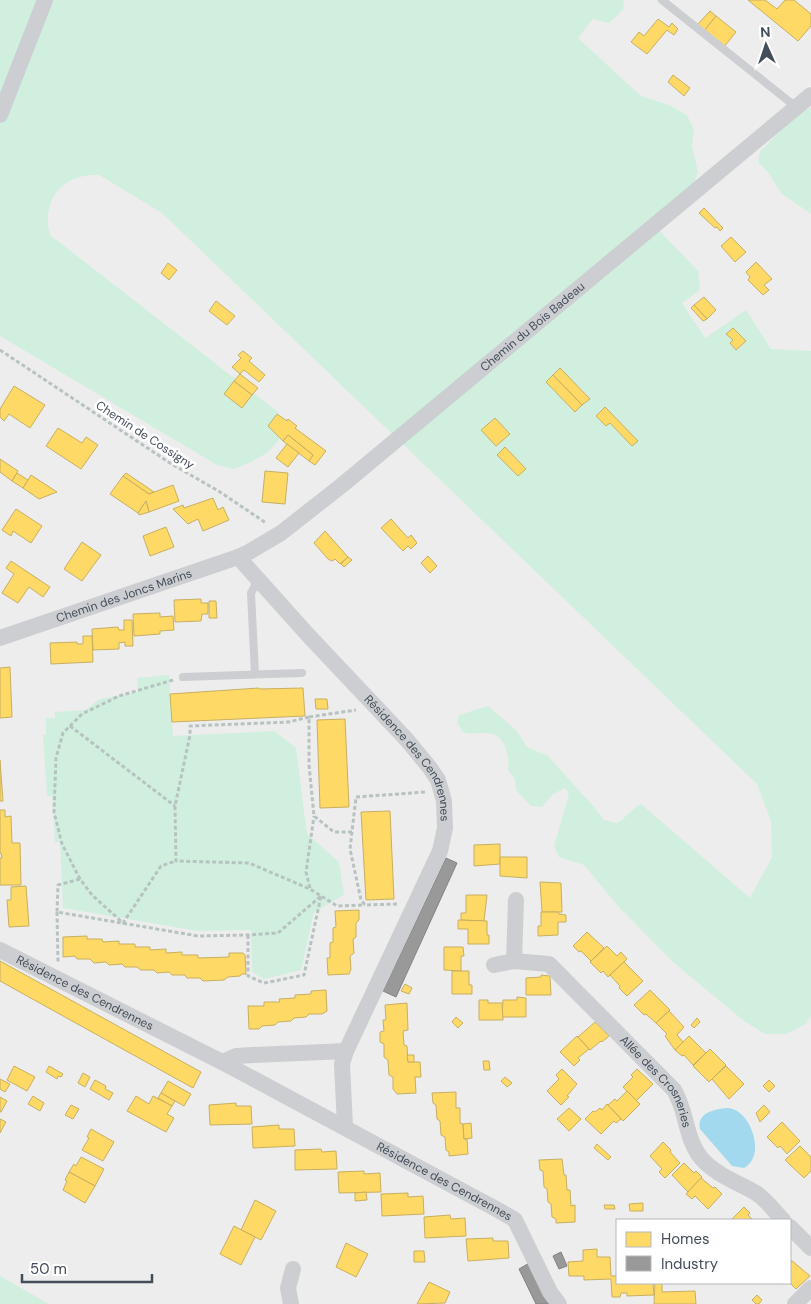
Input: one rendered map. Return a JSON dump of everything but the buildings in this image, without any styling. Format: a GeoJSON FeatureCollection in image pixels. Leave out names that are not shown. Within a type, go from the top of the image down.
{"type":"FeatureCollection","features":[{"type":"Feature","properties":{"kind":"street"},"geometry":{"type":"LineString","coordinates":[[0,114],[45,0]]}},
{"type":"Feature","properties":{"kind":"street","name":"Chemin du Bois Badeau"},"geometry":{"type":"LineString","coordinates":[[243,554],[281,532],[418,422],[811,95]]}},
{"type":"Feature","properties":{"kind":"street","name":"Résidence des Cendrennes"},"geometry":{"type":"LineString","coordinates":[[243,554],[259,580],[421,756],[438,780],[441,790],[445,815],[444,839],[440,851],[346,1051],[342,1064],[345,1126]]}},
{"type":"Feature","properties":{"kind":"street","name":"Chemin des Joncs Marins"},"geometry":{"type":"LineString","coordinates":[[0,638],[243,554]]}},
{"type":"Feature","properties":{"kind":"street"},"geometry":{"type":"LineString","coordinates":[[514,961],[516,900]]}},
{"type":"Feature","properties":{"kind":"street","name":"Résidence des Cendrennes"},"geometry":{"type":"LineString","coordinates":[[0,950],[345,1126],[515,1220],[550,1292],[559,1304]]}},
{"type":"Feature","properties":{"kind":"street","name":"Allée des Crosneries"},"geometry":{"type":"LineString","coordinates":[[494,966],[514,961],[549,964],[674,1090],[680,1100],[691,1140],[700,1157],[718,1174],[758,1194],[782,1219]]}},
{"type":"Feature","properties":{"kind":"street"},"geometry":{"type":"LineString","coordinates":[[222,1062],[236,1056],[346,1051]]}},
{"type":"Feature","properties":{"kind":"street"},"geometry":{"type":"LineString","coordinates":[[791,1228],[811,1248]]}},
{"type":"Feature","properties":{"kind":"street"},"geometry":{"type":"LineString","coordinates":[[290,1304],[288,1288],[293,1268]]}},
{"type":"Feature","properties":{"kind":"street"},"geometry":{"type":"LineString","coordinates":[[795,1304],[811,1288]]}},
{"type":"Feature","properties":{"kind":"lane"},"geometry":{"type":"LineString","coordinates":[[662,0],[796,108]]}},
{"type":"Feature","properties":{"kind":"lane"},"geometry":{"type":"LineString","coordinates":[[255,674],[251,593],[259,580]]}},
{"type":"Feature","properties":{"kind":"lane"},"geometry":{"type":"LineString","coordinates":[[183,677],[302,672]]}},
{"type":"Feature","properties":{"kind":"path","name":"Chemin de Cossigny"},"geometry":{"type":"LineString","coordinates":[[0,350],[170,463],[220,492],[281,532]]}},
{"type":"Feature","properties":{"kind":"path"},"geometry":{"type":"LineString","coordinates":[[123,923],[92,895],[80,879],[62,844],[54,812],[56,758],[63,733],[82,714],[119,696],[183,677]]}},
{"type":"Feature","properties":{"kind":"path"},"geometry":{"type":"LineString","coordinates":[[176,861],[175,806],[190,735],[190,726],[289,722],[361,709],[372,703]]}},
{"type":"Feature","properties":{"kind":"path"},"geometry":{"type":"LineString","coordinates":[[309,717],[309,765],[314,816],[306,872],[310,889]]}},
{"type":"Feature","properties":{"kind":"path"},"geometry":{"type":"LineString","coordinates":[[70,726],[175,806]]}},
{"type":"Feature","properties":{"kind":"path"},"geometry":{"type":"LineString","coordinates":[[366,905],[361,900],[350,849],[356,797],[441,790]]}},
{"type":"Feature","properties":{"kind":"path"},"geometry":{"type":"LineString","coordinates":[[314,816],[334,832],[352,832]]}},
{"type":"Feature","properties":{"kind":"path"},"geometry":{"type":"LineString","coordinates":[[123,923],[161,866],[176,861],[249,863],[310,889],[337,906],[415,903]]}},
{"type":"Feature","properties":{"kind":"path"},"geometry":{"type":"LineString","coordinates":[[58,979],[58,885],[80,879]]}},
{"type":"Feature","properties":{"kind":"path"},"geometry":{"type":"LineString","coordinates":[[57,912],[198,936],[248,935],[278,933],[321,896]]}},
{"type":"Feature","properties":{"kind":"path"},"geometry":{"type":"LineString","coordinates":[[248,935],[248,976],[264,983],[304,974],[321,896]]}},
{"type":"Feature","properties":{"kind":"green space"},"geometry":{"type":"Polygon","coordinates":[[[0,0],[624,0],[623,10],[609,23],[593,19],[578,38],[641,96],[669,105],[687,115],[694,130],[692,146],[698,172],[689,197],[651,222],[698,271],[700,290],[682,303],[705,338],[746,310],[771,349],[811,351],[811,1015],[806,1024],[786,1034],[765,1034],[744,1021],[673,962],[618,906],[584,865],[559,857],[554,846],[569,794],[565,788],[553,794],[542,807],[531,806],[516,790],[515,779],[508,770],[507,752],[502,741],[492,734],[463,732],[457,723],[459,715],[488,706],[516,730],[527,747],[548,756],[604,820],[617,823],[641,804],[750,898],[772,857],[771,821],[757,784],[162,213],[99,175],[86,176],[74,179],[57,191],[52,200],[48,222],[50,235],[278,412],[279,440],[267,453],[234,469],[217,465],[0,336],[0,0]]]}},
{"type":"Feature","properties":{"kind":"green space"},"geometry":{"type":"Polygon","coordinates":[[[811,108],[811,214],[781,193],[767,171],[758,162],[760,152],[798,112],[811,108]]]}},
{"type":"Feature","properties":{"kind":"green space"},"geometry":{"type":"Polygon","coordinates":[[[169,675],[173,736],[274,731],[296,748],[307,834],[339,862],[344,895],[314,912],[301,970],[264,979],[252,972],[251,930],[198,931],[63,908],[60,842],[55,842],[52,796],[47,796],[43,735],[46,735],[46,718],[55,718],[55,712],[85,710],[100,699],[138,692],[137,678],[169,675]]]}},
{"type":"Feature","properties":{"kind":"green space"},"geometry":{"type":"Polygon","coordinates":[[[0,1276],[49,1304],[0,1304],[0,1276]]]}},
{"type":"Feature","properties":{"kind":"water"},"geometry":{"type":"Polygon","coordinates":[[[727,1108],[741,1114],[747,1121],[754,1138],[754,1155],[750,1163],[744,1168],[732,1166],[700,1129],[701,1119],[704,1116],[717,1109],[727,1108]]]}}]}
